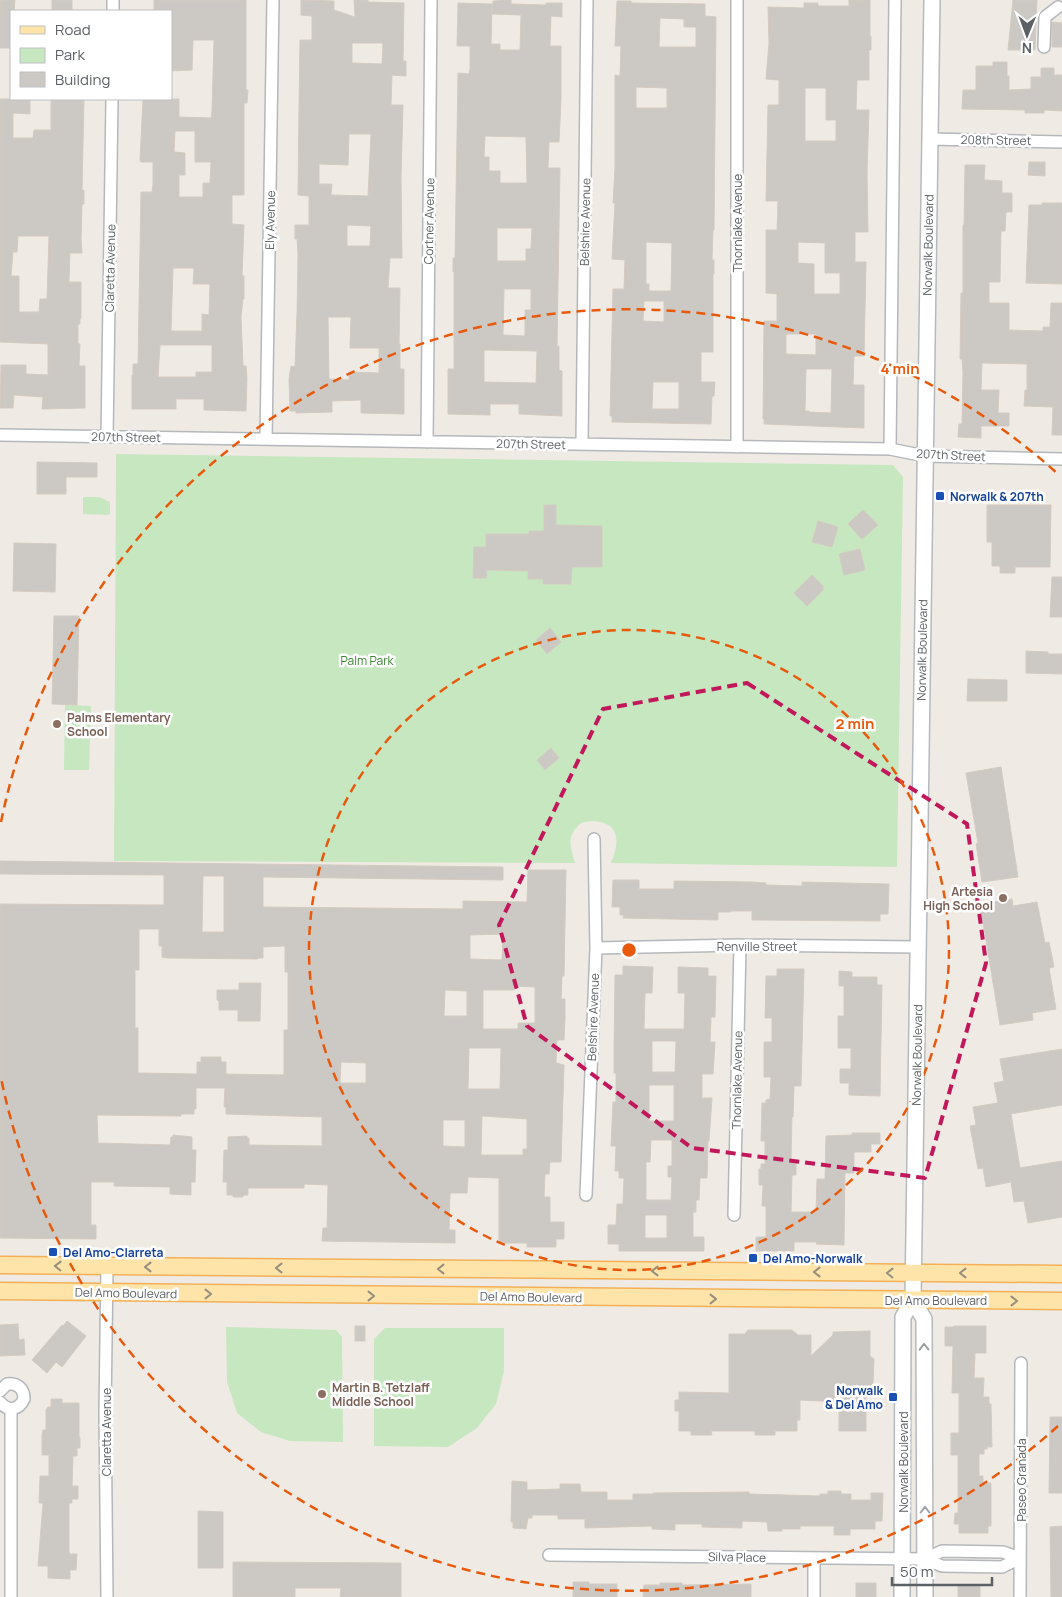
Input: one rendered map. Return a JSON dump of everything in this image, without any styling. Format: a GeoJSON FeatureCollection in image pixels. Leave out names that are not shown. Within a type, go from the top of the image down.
{"type":"FeatureCollection","features":[{"type":"Feature","properties":{"kind":"main road","name":"Norwalk Boulevard"},"geometry":{"type":"LineString","coordinates":[[925,1597],[924,1319],[913,1300],[913,1273],[932,0]]}},
{"type":"Feature","properties":{"kind":"main road"},"geometry":{"type":"LineString","coordinates":[[0,1265],[1062,1274]]}},
{"type":"Feature","properties":{"kind":"main road"},"geometry":{"type":"LineString","coordinates":[[490,1269],[490,1297]]}},
{"type":"Feature","properties":{"kind":"main road","name":"Del Amo Boulevard"},"geometry":{"type":"LineString","coordinates":[[0,1292],[1062,1301]]}},
{"type":"Feature","properties":{"kind":"main road","name":"Norwalk Boulevard"},"geometry":{"type":"LineString","coordinates":[[902,1597],[902,1318],[913,1300]]}},
{"type":"Feature","properties":{"kind":"street","name":"Ely Avenue"},"geometry":{"type":"LineString","coordinates":[[266,439],[272,0]]}},
{"type":"Feature","properties":{"kind":"street","name":"Cortner Avenue"},"geometry":{"type":"LineString","coordinates":[[427,442],[431,0]]}},
{"type":"Feature","properties":{"kind":"street","name":"Belshire Avenue"},"geometry":{"type":"LineString","coordinates":[[582,444],[587,0]]}},
{"type":"Feature","properties":{"kind":"street","name":"Thornlake Avenue"},"geometry":{"type":"LineString","coordinates":[[737,0],[737,447]]}},
{"type":"Feature","properties":{"kind":"street"},"geometry":{"type":"LineString","coordinates":[[890,449],[895,0]]}},
{"type":"Feature","properties":{"kind":"street"},"geometry":{"type":"LineString","coordinates":[[1044,47],[1046,17],[1060,6]]}},
{"type":"Feature","properties":{"kind":"street","name":"Claretta Avenue"},"geometry":{"type":"LineString","coordinates":[[108,437],[112,100]]}},
{"type":"Feature","properties":{"kind":"street","name":"208th Street"},"geometry":{"type":"LineString","coordinates":[[930,139],[1062,142]]}},
{"type":"Feature","properties":{"kind":"street","name":"207th Street"},"geometry":{"type":"LineString","coordinates":[[0,435],[890,449],[925,456],[1062,459]]}},
{"type":"Feature","properties":{"kind":"street","name":"Belshire Avenue"},"geometry":{"type":"LineString","coordinates":[[586,1195],[596,948],[594,839]]}},
{"type":"Feature","properties":{"kind":"street","name":"Thornlake Avenue"},"geometry":{"type":"LineString","coordinates":[[734,1215],[740,945]]}},
{"type":"Feature","properties":{"kind":"street","name":"Renville Street"},"geometry":{"type":"LineString","coordinates":[[596,948],[740,945],[918,947]]}},
{"type":"Feature","properties":{"kind":"street","name":"Claretta Avenue"},"geometry":{"type":"LineString","coordinates":[[107,1266],[107,1597]]}},
{"type":"Feature","properties":{"kind":"street","name":"Paseo Granada"},"geometry":{"type":"LineString","coordinates":[[1020,1597],[1022,1363]]}},
{"type":"Feature","properties":{"kind":"street"},"geometry":{"type":"LineString","coordinates":[[0,1391],[4,1386],[11,1384],[22,1390],[24,1398],[19,1406],[11,1409],[4,1407],[0,1402]]}},
{"type":"Feature","properties":{"kind":"street"},"geometry":{"type":"LineString","coordinates":[[11,1409],[11,1597]]}},
{"type":"Feature","properties":{"kind":"street","name":"Silva Place"},"geometry":{"type":"LineString","coordinates":[[549,1555],[925,1559],[942,1551],[1003,1552],[1020,1558]]}},
{"type":"Feature","properties":{"kind":"street"},"geometry":{"type":"LineString","coordinates":[[814,1558],[814,1597]]}},
{"type":"Feature","properties":{"kind":"highlighted area"},"geometry":{"type":"Polygon","coordinates":[[[747,683],[967,824],[986,963],[925,1178],[692,1148],[527,1026],[499,925],[603,709],[747,683]]]}},
{"type":"Feature","properties":{"kind":"green space","name":"Palm Park"},"geometry":{"type":"Polygon","coordinates":[[[116,454],[893,465],[903,477],[897,867],[611,863],[616,847],[615,833],[607,824],[595,821],[581,823],[573,832],[570,841],[575,863],[114,861],[116,454]]]}},
{"type":"Feature","properties":{"kind":"green space"},"geometry":{"type":"Polygon","coordinates":[[[83,497],[99,497],[110,502],[109,515],[83,514],[83,497]]]}},
{"type":"Feature","properties":{"kind":"green space"},"geometry":{"type":"Polygon","coordinates":[[[65,705],[91,706],[89,770],[64,770],[65,705]]]}},
{"type":"Feature","properties":{"kind":"green space"},"geometry":{"type":"Polygon","coordinates":[[[226,1327],[336,1330],[342,1337],[343,1442],[290,1441],[261,1432],[237,1413],[227,1382],[226,1327]]]}},
{"type":"Feature","properties":{"kind":"green space"},"geometry":{"type":"Polygon","coordinates":[[[385,1328],[504,1328],[504,1371],[496,1404],[477,1428],[448,1447],[374,1446],[374,1339],[385,1328]]]}},
{"type":"Feature","properties":{"kind":"building"},"geometry":{"type":"Polygon","coordinates":[[[0,0],[15,0],[14,10],[10,10],[10,48],[0,48],[0,0]]]}},
{"type":"Feature","properties":{"kind":"building"},"geometry":{"type":"Polygon","coordinates":[[[52,0],[72,0],[72,10],[52,10],[52,0]]]}},
{"type":"Feature","properties":{"kind":"building"},"geometry":{"type":"Polygon","coordinates":[[[154,0],[246,0],[246,90],[248,90],[247,103],[244,103],[244,195],[232,195],[232,224],[244,225],[242,276],[244,276],[244,299],[241,317],[243,366],[246,366],[247,378],[246,411],[204,410],[204,399],[176,399],[176,409],[132,409],[133,364],[138,364],[141,192],[152,192],[153,184],[153,162],[141,162],[140,160],[143,100],[179,99],[179,117],[211,118],[214,40],[193,40],[192,70],[172,71],[172,10],[154,10],[154,0]],[[175,131],[174,152],[185,153],[185,175],[179,175],[179,197],[203,197],[203,183],[210,183],[211,162],[195,162],[195,131],[175,131]],[[173,268],[171,331],[202,331],[202,314],[209,315],[210,284],[193,284],[194,268],[173,268]],[[160,345],[158,377],[196,377],[196,372],[212,372],[212,345],[160,345]]]}},
{"type":"Feature","properties":{"kind":"building"},"geometry":{"type":"Polygon","coordinates":[[[301,0],[334,1],[334,10],[355,17],[354,0],[404,3],[403,61],[406,61],[406,76],[392,75],[391,105],[403,105],[401,177],[402,258],[390,258],[388,288],[400,288],[399,344],[400,369],[404,369],[404,414],[361,413],[361,400],[332,401],[332,412],[296,413],[296,411],[290,411],[289,379],[291,366],[295,367],[297,313],[298,254],[295,225],[309,225],[309,196],[298,195],[299,108],[300,40],[312,40],[312,16],[301,15],[301,0]],[[352,43],[352,63],[382,64],[383,43],[352,43]],[[349,134],[348,165],[319,164],[319,184],[332,184],[331,195],[368,196],[371,134],[349,134]],[[347,225],[347,246],[370,246],[371,226],[347,225]],[[328,317],[329,379],[349,380],[349,372],[379,373],[379,348],[350,348],[351,317],[328,317]]]}},
{"type":"Feature","properties":{"kind":"building"},"geometry":{"type":"Polygon","coordinates":[[[511,0],[511,4],[546,5],[546,3],[562,3],[562,17],[551,16],[550,46],[561,46],[561,100],[559,142],[549,142],[548,168],[560,168],[557,346],[559,346],[559,370],[562,371],[562,416],[519,414],[519,404],[490,404],[490,415],[448,414],[448,369],[454,369],[453,258],[455,258],[458,73],[469,74],[470,69],[470,46],[457,46],[458,3],[492,4],[491,44],[500,44],[500,50],[520,50],[521,15],[492,14],[493,1],[511,0]],[[485,136],[484,157],[489,157],[489,171],[500,171],[500,183],[527,183],[526,137],[485,136]],[[497,228],[497,261],[526,261],[526,249],[531,249],[532,228],[497,228]],[[504,289],[503,335],[525,336],[525,310],[531,310],[531,289],[504,289]],[[484,350],[484,382],[536,383],[537,351],[484,350]]]}},
{"type":"Feature","properties":{"kind":"building"},"geometry":{"type":"Polygon","coordinates":[[[849,0],[870,0],[871,50],[869,50],[869,80],[857,80],[856,110],[869,110],[868,232],[855,232],[855,262],[866,262],[864,356],[854,356],[853,385],[864,385],[864,428],[764,424],[764,321],[777,321],[777,294],[766,293],[766,230],[777,230],[778,201],[766,201],[768,105],[779,105],[779,80],[766,79],[769,43],[768,7],[804,8],[804,3],[818,3],[818,6],[849,6],[849,0]],[[805,88],[805,141],[836,141],[836,120],[826,120],[826,88],[805,88]],[[798,242],[798,263],[814,264],[814,294],[840,294],[840,273],[825,273],[825,243],[798,242]],[[786,334],[786,354],[816,355],[816,334],[786,334]],[[806,369],[805,411],[831,413],[832,369],[806,369]]]}},
{"type":"Feature","properties":{"kind":"building"},"geometry":{"type":"Polygon","coordinates":[[[1013,0],[1037,0],[1035,50],[1008,50],[1013,0]]]}},
{"type":"Feature","properties":{"kind":"building"},"geometry":{"type":"Polygon","coordinates":[[[617,1],[631,1],[631,3],[705,4],[705,16],[716,17],[714,230],[712,260],[714,260],[713,352],[701,352],[701,382],[715,382],[714,396],[712,396],[711,424],[612,422],[612,416],[610,416],[613,289],[624,289],[625,260],[612,259],[615,203],[613,203],[615,75],[620,76],[621,46],[615,46],[617,1]],[[660,18],[659,47],[696,47],[696,27],[684,27],[684,19],[660,18]],[[636,87],[636,108],[667,108],[667,88],[636,87]],[[646,242],[646,284],[649,284],[649,291],[671,291],[672,243],[646,242]],[[644,301],[643,321],[664,322],[664,301],[644,301]],[[653,382],[652,409],[679,409],[679,382],[653,382]]]}},
{"type":"Feature","properties":{"kind":"building"},"geometry":{"type":"Polygon","coordinates":[[[1052,22],[1062,23],[1062,47],[1052,47],[1052,22]]]}},
{"type":"Feature","properties":{"kind":"building"},"geometry":{"type":"Polygon","coordinates":[[[993,62],[1007,62],[1009,90],[1031,89],[1031,77],[1041,77],[1041,68],[1054,68],[1054,75],[1062,75],[1062,111],[1044,110],[1044,113],[1025,113],[1025,110],[962,109],[963,90],[976,90],[976,66],[993,66],[993,62]]]}},
{"type":"Feature","properties":{"kind":"building"},"geometry":{"type":"Polygon","coordinates":[[[0,99],[30,100],[30,114],[13,113],[13,138],[33,138],[34,130],[51,130],[51,100],[84,100],[82,253],[70,253],[69,282],[81,282],[81,318],[80,324],[78,324],[78,344],[80,344],[79,366],[85,366],[85,408],[42,409],[43,397],[14,395],[13,408],[0,408],[1,365],[26,365],[26,374],[48,375],[48,344],[0,342],[0,99]],[[18,236],[17,252],[13,252],[11,276],[19,276],[19,312],[39,312],[40,299],[47,299],[49,236],[18,236]]]}},
{"type":"Feature","properties":{"kind":"building"},"geometry":{"type":"Polygon","coordinates":[[[1029,162],[1045,162],[1045,176],[1028,175],[1029,162]]]}},
{"type":"Feature","properties":{"kind":"building"},"geometry":{"type":"Polygon","coordinates":[[[965,165],[985,165],[984,180],[1002,181],[1002,193],[1012,193],[1012,212],[1006,212],[1005,231],[1001,231],[1000,282],[989,282],[989,303],[1009,303],[1009,330],[1043,331],[1043,327],[1050,327],[1051,303],[1062,303],[1062,435],[1052,435],[1053,407],[1024,406],[1025,390],[1027,390],[1027,364],[982,363],[981,390],[999,390],[998,413],[1009,413],[1009,426],[981,426],[981,438],[958,437],[959,424],[962,424],[963,372],[962,359],[960,359],[965,165]]]}},
{"type":"Feature","properties":{"kind":"building"},"geometry":{"type":"Polygon","coordinates":[[[1042,203],[1062,203],[1062,284],[1026,283],[1029,205],[1042,205],[1042,203]]]}},
{"type":"Feature","properties":{"kind":"building"},"geometry":{"type":"Polygon","coordinates":[[[37,462],[97,463],[97,477],[66,477],[66,494],[37,494],[37,462]]]}},
{"type":"Feature","properties":{"kind":"building"},"geometry":{"type":"Polygon","coordinates":[[[544,505],[556,505],[556,525],[602,526],[602,567],[572,567],[571,584],[543,584],[543,579],[528,579],[528,571],[487,570],[486,578],[473,578],[474,547],[486,547],[486,534],[529,534],[529,531],[544,531],[544,505]]]}},
{"type":"Feature","properties":{"kind":"building"},"geometry":{"type":"Polygon","coordinates":[[[987,505],[1051,505],[1050,567],[1015,567],[1015,573],[1000,573],[1000,566],[992,566],[992,542],[987,542],[987,505]]]}},
{"type":"Feature","properties":{"kind":"building"},"geometry":{"type":"Polygon","coordinates":[[[863,510],[878,525],[862,539],[848,524],[863,510]]]}},
{"type":"Feature","properties":{"kind":"building"},"geometry":{"type":"Polygon","coordinates":[[[818,521],[838,527],[832,547],[812,542],[818,521]]]}},
{"type":"Feature","properties":{"kind":"building"},"geometry":{"type":"Polygon","coordinates":[[[14,543],[56,544],[55,592],[13,591],[14,543]]]}},
{"type":"Feature","properties":{"kind":"building"},"geometry":{"type":"Polygon","coordinates":[[[860,549],[865,570],[844,575],[839,554],[860,549]]]}},
{"type":"Feature","properties":{"kind":"building"},"geometry":{"type":"Polygon","coordinates":[[[812,575],[823,586],[823,590],[807,606],[794,593],[812,575]]]}},
{"type":"Feature","properties":{"kind":"building"},"geometry":{"type":"Polygon","coordinates":[[[1052,577],[1062,577],[1062,617],[1050,617],[1052,577]]]}},
{"type":"Feature","properties":{"kind":"building"},"geometry":{"type":"Polygon","coordinates":[[[54,616],[79,616],[77,705],[52,704],[54,616]]]}},
{"type":"Feature","properties":{"kind":"building"},"geometry":{"type":"Polygon","coordinates":[[[550,628],[561,642],[547,654],[536,640],[550,628]]]}},
{"type":"Feature","properties":{"kind":"building"},"geometry":{"type":"Polygon","coordinates":[[[1026,651],[1062,654],[1062,674],[1026,673],[1026,651]]]}},
{"type":"Feature","properties":{"kind":"building"},"geometry":{"type":"Polygon","coordinates":[[[968,679],[1007,680],[1007,701],[967,701],[968,679]]]}},
{"type":"Feature","properties":{"kind":"building"},"geometry":{"type":"Polygon","coordinates":[[[551,748],[559,758],[545,770],[537,760],[551,748]]]}},
{"type":"Feature","properties":{"kind":"building"},"geometry":{"type":"Polygon","coordinates":[[[1001,767],[1018,877],[982,882],[976,844],[978,843],[966,773],[1001,767]]]}},
{"type":"Feature","properties":{"kind":"building"},"geometry":{"type":"Polygon","coordinates":[[[0,861],[503,867],[503,880],[263,877],[263,907],[463,909],[463,901],[527,902],[528,870],[566,870],[564,976],[562,976],[561,999],[565,999],[564,1040],[557,1040],[556,1063],[564,1065],[561,1162],[550,1162],[549,1174],[545,1174],[544,1197],[550,1197],[550,1222],[564,1222],[564,1239],[556,1239],[556,1247],[527,1247],[527,1243],[499,1243],[499,1178],[468,1177],[467,1193],[450,1193],[449,1230],[455,1230],[455,1243],[322,1241],[323,1228],[327,1228],[328,1185],[304,1184],[304,1188],[248,1188],[248,1195],[233,1197],[233,1195],[227,1195],[227,1182],[223,1182],[224,1150],[228,1150],[228,1137],[247,1136],[249,1138],[249,1145],[322,1146],[322,1117],[226,1114],[226,1107],[224,1107],[225,1088],[196,1088],[196,1109],[194,1109],[194,1114],[181,1114],[181,1116],[97,1115],[98,1143],[170,1145],[173,1135],[192,1137],[192,1150],[196,1150],[195,1182],[191,1182],[191,1195],[170,1194],[170,1187],[114,1186],[114,1182],[91,1182],[91,1225],[96,1225],[96,1239],[0,1238],[0,904],[164,905],[164,875],[0,874],[0,861]],[[203,876],[202,932],[224,932],[224,876],[203,876]],[[139,929],[139,970],[135,970],[135,1028],[138,1028],[138,1073],[197,1074],[197,1062],[201,1062],[201,1057],[221,1057],[221,1062],[226,1062],[226,1074],[284,1075],[284,1030],[288,1030],[288,972],[285,972],[285,946],[263,947],[263,958],[258,959],[167,958],[162,957],[162,946],[159,946],[159,929],[139,929]],[[503,934],[470,935],[470,959],[502,960],[503,934]],[[514,986],[514,990],[483,990],[483,1029],[518,1029],[518,1023],[535,1023],[535,987],[514,986]],[[445,990],[444,1016],[467,1016],[467,991],[445,990]],[[469,1048],[468,1089],[500,1089],[501,1048],[469,1048]],[[341,1062],[340,1083],[366,1083],[366,1063],[341,1062]],[[482,1116],[481,1155],[523,1155],[523,1149],[527,1149],[527,1119],[482,1116]],[[443,1120],[443,1146],[465,1147],[465,1120],[443,1120]]]}},
{"type":"Feature","properties":{"kind":"building"},"geometry":{"type":"Polygon","coordinates":[[[613,880],[639,880],[639,889],[674,889],[674,881],[752,882],[766,883],[766,885],[802,886],[802,882],[889,884],[888,914],[880,914],[880,921],[752,920],[752,911],[718,912],[718,920],[623,918],[624,915],[620,915],[620,907],[612,907],[613,880]]]}},
{"type":"Feature","properties":{"kind":"building"},"geometry":{"type":"Polygon","coordinates":[[[1012,899],[1013,906],[1037,902],[1045,943],[1049,942],[1054,967],[1049,968],[1056,1009],[1032,1013],[1033,1020],[1000,1025],[980,904],[1012,899]]]}},
{"type":"Feature","properties":{"kind":"building"},"geometry":{"type":"Polygon","coordinates":[[[623,966],[653,967],[652,993],[645,993],[644,1029],[684,1029],[685,993],[678,993],[678,967],[708,968],[708,976],[716,976],[715,1017],[711,1017],[710,1042],[715,1042],[713,1074],[702,1074],[702,1098],[712,1098],[707,1178],[700,1178],[699,1200],[696,1200],[696,1212],[693,1212],[693,1237],[704,1237],[704,1251],[619,1251],[619,1244],[608,1244],[608,1225],[616,1225],[617,1204],[623,1204],[624,1178],[619,1178],[619,1171],[615,1171],[616,1146],[611,1146],[613,1102],[616,1102],[616,1073],[614,1073],[615,975],[623,975],[623,966]],[[652,1041],[652,1072],[675,1072],[676,1041],[652,1041]],[[649,1085],[649,1121],[674,1121],[674,1085],[649,1085]],[[651,1140],[650,1162],[646,1162],[646,1200],[671,1200],[672,1177],[668,1177],[668,1166],[672,1166],[672,1140],[651,1140]],[[645,1215],[645,1238],[667,1238],[667,1215],[645,1215]]]}},
{"type":"Feature","properties":{"kind":"building"},"geometry":{"type":"Polygon","coordinates":[[[777,969],[804,969],[801,1086],[794,1086],[792,1117],[791,1161],[796,1161],[796,1175],[792,1175],[791,1212],[816,1212],[817,1179],[825,1179],[826,1136],[852,1135],[852,1133],[880,1133],[880,1144],[871,1144],[871,1152],[854,1152],[854,1173],[845,1173],[844,1245],[794,1242],[794,1251],[756,1251],[756,1237],[766,1237],[766,1206],[762,1206],[763,1185],[759,1185],[759,1169],[761,1169],[761,1164],[765,1164],[765,1141],[761,1141],[762,1103],[766,1103],[766,1100],[770,1099],[771,1077],[764,1077],[764,1042],[772,1042],[772,1018],[765,1018],[766,976],[777,976],[777,969]]]}},
{"type":"Feature","properties":{"kind":"building"},"geometry":{"type":"Polygon","coordinates":[[[839,971],[852,972],[852,977],[877,977],[877,985],[882,985],[880,1096],[849,1095],[849,1083],[840,1083],[840,1069],[851,1069],[851,1048],[838,1048],[838,1016],[844,1016],[844,986],[839,986],[839,971]]]}},
{"type":"Feature","properties":{"kind":"building"},"geometry":{"type":"Polygon","coordinates":[[[239,983],[261,983],[260,1021],[238,1021],[238,1010],[219,1010],[217,990],[239,990],[239,983]]]}},
{"type":"Feature","properties":{"kind":"building"},"geometry":{"type":"Polygon","coordinates":[[[1062,1049],[1062,1105],[1011,1114],[1020,1168],[1062,1161],[1062,1217],[1028,1223],[1024,1201],[1014,1202],[1011,1182],[986,1187],[983,1168],[978,1169],[970,1126],[976,1125],[973,1107],[998,1103],[994,1083],[1004,1081],[1000,1059],[1062,1049]]]}},
{"type":"Feature","properties":{"kind":"building"},"geometry":{"type":"Polygon","coordinates":[[[67,1321],[86,1336],[62,1367],[56,1362],[47,1373],[32,1360],[67,1321]]]}},
{"type":"Feature","properties":{"kind":"building"},"geometry":{"type":"Polygon","coordinates":[[[18,1324],[19,1340],[24,1339],[25,1355],[0,1356],[0,1325],[18,1324]]]}},
{"type":"Feature","properties":{"kind":"building"},"geometry":{"type":"Polygon","coordinates":[[[355,1326],[365,1326],[365,1341],[355,1341],[355,1326]]]}},
{"type":"Feature","properties":{"kind":"building"},"geometry":{"type":"Polygon","coordinates":[[[986,1326],[986,1353],[975,1353],[974,1378],[984,1378],[983,1397],[989,1397],[989,1404],[991,1404],[992,1447],[984,1449],[984,1454],[979,1454],[979,1476],[983,1476],[983,1482],[991,1483],[991,1526],[988,1526],[988,1533],[959,1533],[959,1524],[954,1524],[955,1513],[958,1513],[958,1455],[951,1455],[951,1433],[959,1433],[959,1393],[952,1393],[953,1346],[945,1346],[945,1327],[986,1326]]]}},
{"type":"Feature","properties":{"kind":"building"},"geometry":{"type":"Polygon","coordinates":[[[748,1330],[792,1330],[798,1335],[811,1335],[811,1356],[833,1335],[833,1332],[870,1331],[870,1356],[874,1359],[873,1383],[866,1390],[866,1431],[839,1431],[839,1402],[800,1400],[800,1420],[797,1420],[797,1431],[775,1431],[775,1435],[755,1435],[755,1431],[711,1431],[712,1435],[691,1435],[691,1431],[679,1431],[679,1411],[675,1411],[675,1400],[679,1400],[679,1392],[729,1393],[729,1334],[745,1334],[748,1330]]]}},
{"type":"Feature","properties":{"kind":"building"},"geometry":{"type":"Polygon","coordinates":[[[51,1399],[62,1399],[62,1403],[79,1403],[80,1448],[77,1448],[77,1456],[73,1456],[72,1486],[78,1486],[78,1499],[72,1499],[72,1503],[69,1503],[69,1552],[70,1554],[77,1554],[76,1570],[70,1570],[70,1579],[48,1578],[48,1566],[38,1566],[43,1503],[39,1503],[40,1476],[49,1476],[49,1455],[42,1455],[42,1435],[43,1430],[46,1430],[46,1410],[48,1407],[51,1407],[51,1399]]]}},
{"type":"Feature","properties":{"kind":"building"},"geometry":{"type":"Polygon","coordinates":[[[1050,1417],[1062,1417],[1062,1493],[1049,1493],[1050,1417]]]}},
{"type":"Feature","properties":{"kind":"building"},"geometry":{"type":"Polygon","coordinates":[[[512,1481],[527,1482],[527,1490],[560,1489],[560,1484],[580,1484],[581,1492],[607,1492],[607,1500],[633,1500],[633,1494],[653,1493],[749,1492],[749,1494],[820,1496],[820,1494],[828,1494],[828,1491],[841,1491],[841,1494],[851,1494],[851,1500],[871,1500],[871,1493],[883,1493],[882,1521],[875,1521],[875,1529],[850,1529],[850,1535],[834,1535],[834,1526],[800,1526],[800,1529],[768,1531],[767,1522],[742,1521],[742,1528],[702,1527],[702,1524],[675,1524],[675,1530],[652,1529],[652,1526],[585,1528],[585,1519],[558,1519],[558,1515],[532,1515],[532,1518],[528,1518],[526,1529],[513,1528],[513,1522],[511,1522],[512,1481]]]}},
{"type":"Feature","properties":{"kind":"building"},"geometry":{"type":"Polygon","coordinates":[[[198,1511],[223,1512],[223,1568],[198,1568],[198,1511]]]}},
{"type":"Feature","properties":{"kind":"building"},"geometry":{"type":"Polygon","coordinates":[[[1062,1526],[1062,1597],[1051,1597],[1050,1527],[1062,1526]]]}},
{"type":"Feature","properties":{"kind":"building"},"geometry":{"type":"Polygon","coordinates":[[[233,1562],[401,1563],[401,1597],[340,1597],[341,1588],[295,1588],[295,1597],[233,1597],[233,1562]]]}},
{"type":"Feature","properties":{"kind":"building"},"geometry":{"type":"Polygon","coordinates":[[[573,1582],[617,1584],[617,1597],[573,1597],[573,1582]]]}},
{"type":"Feature","properties":{"kind":"building"},"geometry":{"type":"Polygon","coordinates":[[[660,1583],[682,1583],[682,1585],[751,1584],[751,1597],[643,1597],[644,1585],[660,1585],[660,1583]]]}},
{"type":"Feature","properties":{"kind":"building"},"geometry":{"type":"Polygon","coordinates":[[[856,1583],[876,1583],[876,1597],[856,1597],[856,1583]]]}},
{"type":"Feature","properties":{"kind":"building"},"geometry":{"type":"Polygon","coordinates":[[[958,1585],[980,1586],[980,1597],[958,1597],[958,1585]]]}},
{"type":"Feature","properties":{"kind":"place","name":"Norwalk & 207th"},"geometry":{"type":"Point","coordinates":[940,496]}},
{"type":"Feature","properties":{"kind":"place","name":"Palms Elementary School"},"geometry":{"type":"Point","coordinates":[57,724]}},
{"type":"Feature","properties":{"kind":"place","name":"Artesia High School"},"geometry":{"type":"Point","coordinates":[1003,898]}},
{"type":"Feature","properties":{"kind":"place","name":"Del Amo-Clarreta"},"geometry":{"type":"Point","coordinates":[53,1252]}},
{"type":"Feature","properties":{"kind":"place","name":"Del Amo-Norwalk"},"geometry":{"type":"Point","coordinates":[753,1258]}},
{"type":"Feature","properties":{"kind":"place","name":"Martin B. Tetzlaff Middle School"},"geometry":{"type":"Point","coordinates":[322,1394]}},
{"type":"Feature","properties":{"kind":"place","name":"Norwalk & Del Amo"},"geometry":{"type":"Point","coordinates":[893,1397]}}]}
